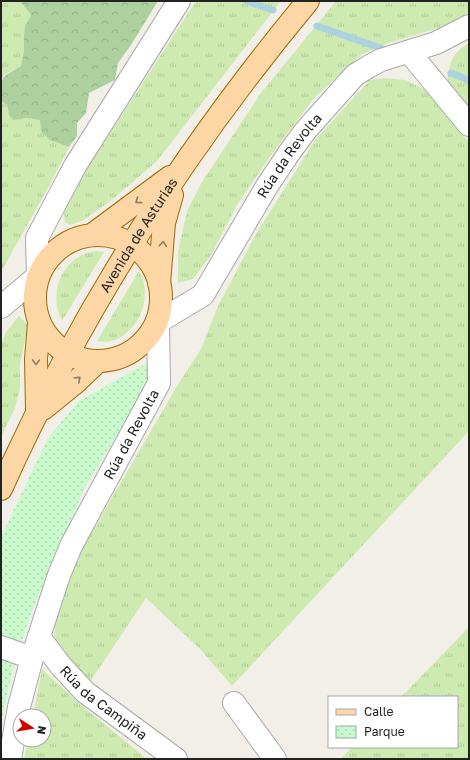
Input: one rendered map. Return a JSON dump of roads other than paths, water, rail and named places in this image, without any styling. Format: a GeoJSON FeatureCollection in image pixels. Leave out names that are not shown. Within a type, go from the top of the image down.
{"type":"FeatureCollection","features":[{"type":"Feature","properties":{"kind":"main road","name":"Avenida de Asturias"},"geometry":{"type":"LineString","coordinates":[[1,489],[22,443],[67,354],[132,244],[210,127],[308,1]]}},
{"type":"Feature","properties":{"kind":"main road"},"geometry":{"type":"LineString","coordinates":[[92,235],[180,170]]}},
{"type":"Feature","properties":{"kind":"main road"},"geometry":{"type":"LineString","coordinates":[[160,283],[155,270],[141,252],[132,244],[110,236],[92,235],[71,241],[55,252],[38,276],[34,298],[39,323],[47,336],[67,354],[82,360],[97,362],[127,355],[145,342],[158,322],[161,312],[162,298],[160,283],[164,223],[180,170]]}},
{"type":"Feature","properties":{"kind":"main road"},"geometry":{"type":"LineString","coordinates":[[37,413],[36,359],[39,323]]}},
{"type":"Feature","properties":{"kind":"main road"},"geometry":{"type":"LineString","coordinates":[[37,413],[75,383],[97,362]]}},
{"type":"Feature","properties":{"kind":"street"},"geometry":{"type":"LineString","coordinates":[[1,307],[38,276],[37,238],[75,166],[179,1]]}},
{"type":"Feature","properties":{"kind":"street","name":"Rúa da Revolta"},"geometry":{"type":"LineString","coordinates":[[10,759],[19,707],[32,658],[59,574],[71,546],[159,383],[158,322],[203,295],[267,186],[289,153],[306,130],[355,76],[381,60],[436,44],[469,26]]}},
{"type":"Feature","properties":{"kind":"street"},"geometry":{"type":"LineString","coordinates":[[409,52],[469,125]]}},
{"type":"Feature","properties":{"kind":"street","name":"Rúa da Campiña"},"geometry":{"type":"LineString","coordinates":[[39,637],[61,666],[85,692],[176,759]]}},
{"type":"Feature","properties":{"kind":"street"},"geometry":{"type":"LineString","coordinates":[[1,647],[32,658]]}},
{"type":"Feature","properties":{"kind":"street"},"geometry":{"type":"LineString","coordinates":[[234,703],[275,759]]}},
{"type":"Feature","properties":{"kind":"waterway"},"geometry":{"type":"LineString","coordinates":[[246,1],[273,10]]}},
{"type":"Feature","properties":{"kind":"waterway"},"geometry":{"type":"LineString","coordinates":[[317,26],[383,49]]}},
{"type":"Feature","properties":{"kind":"waterway"},"geometry":{"type":"LineString","coordinates":[[451,73],[469,81]]}}]}
